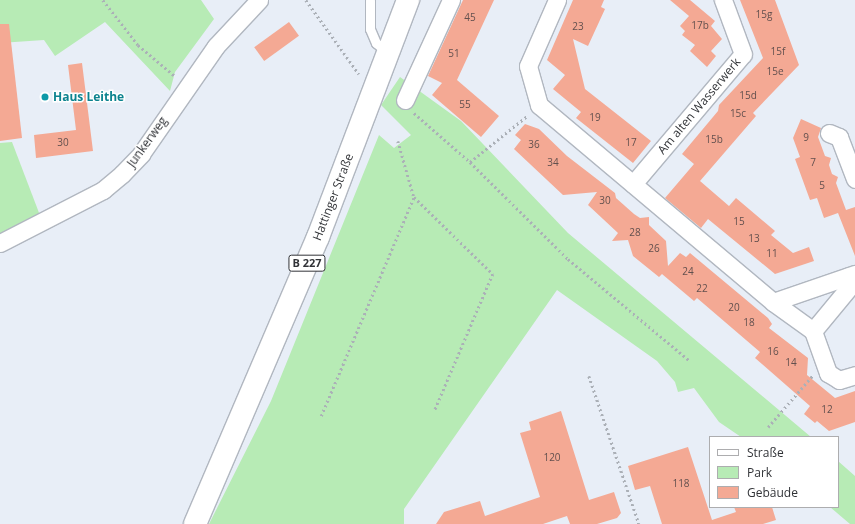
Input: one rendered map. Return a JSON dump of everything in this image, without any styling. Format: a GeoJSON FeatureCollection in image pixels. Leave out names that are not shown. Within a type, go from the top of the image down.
{"type":"FeatureCollection","features":[{"type":"Feature","properties":{"kind":"main road","name":"Hattinger Straße"},"geometry":{"type":"LineString","coordinates":[[195,524],[318,237],[386,52],[408,0]]}},
{"type":"Feature","properties":{"kind":"street","name":"Junkerweg"},"geometry":{"type":"LineString","coordinates":[[0,243],[103,190],[122,174],[141,154],[187,84],[216,46],[259,0]]}},
{"type":"Feature","properties":{"kind":"street"},"geometry":{"type":"LineString","coordinates":[[405,100],[451,0]]}},
{"type":"Feature","properties":{"kind":"street"},"geometry":{"type":"LineString","coordinates":[[557,0],[528,66],[539,106],[773,302],[813,331],[822,364],[839,380],[855,374]]}},
{"type":"Feature","properties":{"kind":"street","name":"Am alten Wasserwerk"},"geometry":{"type":"LineString","coordinates":[[633,184],[743,54],[723,0]]}},
{"type":"Feature","properties":{"kind":"street"},"geometry":{"type":"LineString","coordinates":[[829,133],[839,137],[855,179]]}},
{"type":"Feature","properties":{"kind":"street"},"geometry":{"type":"LineString","coordinates":[[773,302],[852,283]]}},
{"type":"Feature","properties":{"kind":"street"},"geometry":{"type":"LineString","coordinates":[[813,331],[852,283]]}},
{"type":"Feature","properties":{"kind":"lane"},"geometry":{"type":"LineString","coordinates":[[370,0],[370,30],[376,43],[386,52]]}},
{"type":"Feature","properties":{"kind":"path"},"geometry":{"type":"LineString","coordinates":[[103,0],[138,45],[187,84]]}},
{"type":"Feature","properties":{"kind":"path"},"geometry":{"type":"LineString","coordinates":[[306,0],[362,78],[375,83]]}},
{"type":"Feature","properties":{"kind":"path"},"geometry":{"type":"LineString","coordinates":[[405,100],[411,110],[470,162],[568,259],[690,361]]}},
{"type":"Feature","properties":{"kind":"path"},"geometry":{"type":"LineString","coordinates":[[470,162],[539,106]]}},
{"type":"Feature","properties":{"kind":"path"},"geometry":{"type":"LineString","coordinates":[[398,141],[414,197],[493,274],[435,410]]}},
{"type":"Feature","properties":{"kind":"path"},"geometry":{"type":"LineString","coordinates":[[321,416],[414,197]]}},
{"type":"Feature","properties":{"kind":"path"},"geometry":{"type":"LineString","coordinates":[[768,427],[822,364]]}},
{"type":"Feature","properties":{"kind":"path"},"geometry":{"type":"LineString","coordinates":[[589,376],[639,524]]}},
{"type":"Feature","properties":{"kind":"green space"},"geometry":{"type":"Polygon","coordinates":[[[0,0],[201,0],[214,19],[175,72],[170,91],[105,22],[55,56],[44,40],[0,43],[0,0]]]}},
{"type":"Feature","properties":{"kind":"green space"},"geometry":{"type":"Polygon","coordinates":[[[400,77],[461,121],[568,233],[810,436],[740,436],[719,422],[694,388],[678,392],[675,382],[657,361],[557,290],[404,509],[404,524],[209,524],[271,401],[379,135],[394,148],[411,135],[381,105],[400,77]]]}},
{"type":"Feature","properties":{"kind":"green space"},"geometry":{"type":"Polygon","coordinates":[[[12,142],[41,218],[0,236],[0,143],[12,142]]]}},
{"type":"Feature","properties":{"kind":"green space"},"geometry":{"type":"Polygon","coordinates":[[[839,462],[855,476],[855,524],[850,524],[831,508],[839,508],[839,462]]]}},
{"type":"Feature","properties":{"kind":"building"},"geometry":{"type":"Polygon","coordinates":[[[463,0],[494,0],[457,80],[499,116],[481,137],[432,95],[442,83],[428,76],[463,0]]]}},
{"type":"Feature","properties":{"kind":"building"},"geometry":{"type":"Polygon","coordinates":[[[573,0],[604,0],[601,7],[605,9],[588,46],[573,39],[585,89],[651,141],[633,163],[576,118],[581,112],[553,89],[565,75],[547,60],[573,0]]]}},
{"type":"Feature","properties":{"kind":"building"},"geometry":{"type":"Polygon","coordinates":[[[670,0],[690,0],[715,21],[711,26],[722,39],[711,51],[716,56],[707,67],[690,51],[695,45],[682,35],[685,31],[680,26],[689,16],[670,0]]]}},
{"type":"Feature","properties":{"kind":"building"},"geometry":{"type":"Polygon","coordinates":[[[740,0],[775,0],[799,65],[753,113],[756,116],[700,181],[729,206],[736,198],[775,231],[771,235],[793,253],[809,247],[814,261],[775,274],[708,219],[701,228],[665,198],[694,164],[682,154],[718,111],[719,105],[763,58],[740,0]]]}},
{"type":"Feature","properties":{"kind":"building"},"geometry":{"type":"Polygon","coordinates":[[[289,22],[299,36],[264,61],[254,47],[289,22]]]}},
{"type":"Feature","properties":{"kind":"building"},"geometry":{"type":"Polygon","coordinates":[[[0,24],[9,24],[22,138],[0,141],[0,24]]]}},
{"type":"Feature","properties":{"kind":"building"},"geometry":{"type":"Polygon","coordinates":[[[82,63],[93,151],[36,158],[34,135],[76,130],[68,65],[82,63]]]}},
{"type":"Feature","properties":{"kind":"building"},"geometry":{"type":"Polygon","coordinates":[[[801,119],[821,128],[818,137],[825,156],[831,158],[829,165],[832,174],[838,177],[836,183],[846,210],[855,207],[855,256],[838,213],[824,218],[817,198],[810,200],[795,159],[800,157],[793,138],[801,119]]]}},
{"type":"Feature","properties":{"kind":"building"},"geometry":{"type":"Polygon","coordinates":[[[525,124],[539,129],[567,156],[615,193],[616,198],[634,214],[640,218],[649,217],[649,225],[666,241],[668,266],[680,253],[686,257],[690,253],[768,318],[772,324],[769,328],[808,358],[807,375],[835,398],[855,391],[855,422],[829,431],[817,421],[815,423],[804,414],[810,406],[755,358],[760,352],[697,298],[694,301],[662,274],[659,277],[633,256],[628,240],[612,241],[618,233],[588,205],[597,192],[563,195],[514,149],[521,140],[515,135],[525,124]]]}},
{"type":"Feature","properties":{"kind":"building"},"geometry":{"type":"Polygon","coordinates":[[[561,411],[589,500],[614,492],[621,513],[617,518],[597,524],[570,524],[567,516],[543,524],[436,524],[444,512],[480,501],[485,516],[540,497],[520,433],[531,430],[529,422],[561,411]]]}},
{"type":"Feature","properties":{"kind":"building"},"geometry":{"type":"Polygon","coordinates":[[[688,447],[712,520],[736,512],[734,508],[772,508],[776,520],[763,524],[662,524],[650,486],[635,490],[628,466],[688,447]]]}},
{"type":"Feature","properties":{"kind":"place","name":"Haus Leithe"},"geometry":{"type":"Point","coordinates":[45,97]}}]}
